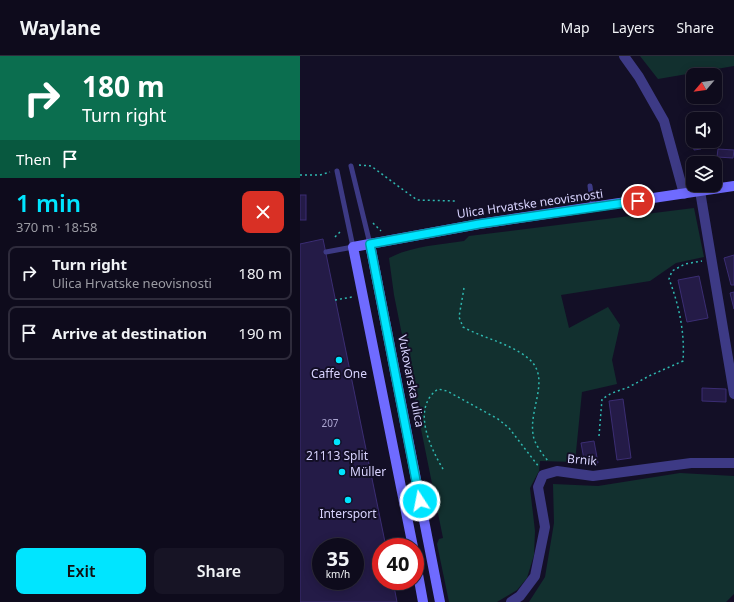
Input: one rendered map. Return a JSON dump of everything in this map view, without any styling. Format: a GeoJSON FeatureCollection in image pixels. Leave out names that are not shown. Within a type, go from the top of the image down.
{"type":"FeatureCollection","features":[{"type":"Feature","properties":{"kind":"street"},"geometry":{"type":"LineString","coordinates":[[624,56],[639,77],[664,121],[684,194]]}},
{"type":"Feature","properties":{"kind":"street","name":"Ulica Hrvatske neovisnosti"},"geometry":{"type":"LineString","coordinates":[[722,188],[734,186]]}},
{"type":"Feature","properties":{"kind":"street","name":"Ulica Hrvatske neovisnosti"},"geometry":{"type":"LineString","coordinates":[[353,247],[479,224],[695,192]]}},
{"type":"Feature","properties":{"kind":"street"},"geometry":{"type":"LineString","coordinates":[[700,192],[734,394]]}},
{"type":"Feature","properties":{"kind":"street","name":"Vukovarska ulica"},"geometry":{"type":"LineString","coordinates":[[370,244],[440,602]]}},
{"type":"Feature","properties":{"kind":"street"},"geometry":{"type":"LineString","coordinates":[[353,247],[411,538]]}},
{"type":"Feature","properties":{"kind":"street","name":"Brnik"},"geometry":{"type":"LineString","coordinates":[[546,474],[557,471],[592,476],[691,463],[734,463]]}},
{"type":"Feature","properties":{"kind":"street"},"geometry":{"type":"LineString","coordinates":[[511,602],[520,596],[535,576],[545,527],[538,487],[543,475],[546,474]]}},
{"type":"Feature","properties":{"kind":"street"},"geometry":{"type":"LineString","coordinates":[[421,590],[423,602]]}},
{"type":"Feature","properties":{"kind":"lane","name":"Vukovarska ulica"},"geometry":{"type":"LineString","coordinates":[[351,166],[370,244]]}},
{"type":"Feature","properties":{"kind":"lane"},"geometry":{"type":"LineString","coordinates":[[326,252],[353,247],[337,171]]}},
{"type":"Feature","properties":{"kind":"lane"},"geometry":{"type":"LineString","coordinates":[[590,186],[593,208]]}},
{"type":"Feature","properties":{"kind":"path"},"geometry":{"type":"LineString","coordinates":[[351,166],[361,164],[371,166],[417,200],[455,201]]}},
{"type":"Feature","properties":{"kind":"path"},"geometry":{"type":"LineString","coordinates":[[300,174],[320,175],[337,171]]}},
{"type":"Feature","properties":{"kind":"path"},"geometry":{"type":"LineString","coordinates":[[599,436],[602,399],[649,376],[683,362],[684,345],[678,302],[669,279],[672,271],[711,258]]}},
{"type":"Feature","properties":{"kind":"path"},"geometry":{"type":"LineString","coordinates":[[464,288],[459,317],[463,328],[514,348],[530,360],[540,374],[540,384],[532,419],[533,435],[541,454],[557,471]]}},
{"type":"Feature","properties":{"kind":"path"},"geometry":{"type":"LineString","coordinates":[[335,300],[352,297]]}},
{"type":"Feature","properties":{"kind":"path"},"geometry":{"type":"LineString","coordinates":[[443,469],[433,452],[425,426],[427,401],[438,389],[448,391],[498,419],[509,428],[546,474]]}},
{"type":"Feature","properties":{"kind":"green space"},"geometry":{"type":"Polygon","coordinates":[[[640,56],[734,56],[734,66],[722,68],[686,68],[686,74],[658,79],[640,56]]]}},
{"type":"Feature","properties":{"kind":"green space"},"geometry":{"type":"Polygon","coordinates":[[[694,208],[704,257],[676,263],[650,281],[561,295],[569,328],[608,307],[620,325],[612,360],[617,384],[582,392],[575,462],[540,461],[539,471],[530,488],[535,531],[534,555],[527,578],[517,590],[497,602],[449,602],[437,544],[439,539],[443,538],[394,295],[389,258],[416,248],[464,241],[469,236],[694,208]]]}},
{"type":"Feature","properties":{"kind":"green space"},"geometry":{"type":"Polygon","coordinates":[[[680,473],[734,476],[734,594],[726,602],[529,602],[545,577],[554,523],[553,484],[598,486],[680,473]]]}},
{"type":"Feature","properties":{"kind":"building"},"geometry":{"type":"Polygon","coordinates":[[[694,148],[701,148],[701,149],[694,150],[694,148]]]}},
{"type":"Feature","properties":{"kind":"building"},"geometry":{"type":"Polygon","coordinates":[[[718,149],[734,150],[733,158],[717,156],[718,149]]]}},
{"type":"Feature","properties":{"kind":"building"},"geometry":{"type":"Polygon","coordinates":[[[300,195],[306,195],[306,220],[300,220],[300,195]]]}},
{"type":"Feature","properties":{"kind":"building"},"geometry":{"type":"Polygon","coordinates":[[[323,239],[384,538],[372,538],[372,590],[395,590],[397,602],[300,602],[300,244],[323,239]]]}},
{"type":"Feature","properties":{"kind":"building"},"geometry":{"type":"Polygon","coordinates":[[[734,255],[734,285],[731,285],[724,258],[734,255]]]}},
{"type":"Feature","properties":{"kind":"building"},"geometry":{"type":"Polygon","coordinates":[[[699,276],[708,318],[687,322],[678,280],[699,276]]]}},
{"type":"Feature","properties":{"kind":"building"},"geometry":{"type":"Polygon","coordinates":[[[734,292],[734,309],[730,293],[734,292]]]}},
{"type":"Feature","properties":{"kind":"building"},"geometry":{"type":"Polygon","coordinates":[[[702,388],[726,389],[726,402],[702,401],[702,388]]]}},
{"type":"Feature","properties":{"kind":"building"},"geometry":{"type":"Polygon","coordinates":[[[623,399],[631,458],[617,460],[609,401],[623,399]]]}},
{"type":"Feature","properties":{"kind":"building"},"geometry":{"type":"Polygon","coordinates":[[[594,441],[598,463],[585,465],[581,443],[594,441]]]}},
{"type":"Feature","properties":{"kind":"place","name":"Caffe One"},"geometry":{"type":"Point","coordinates":[339,360]}},
{"type":"Feature","properties":{"kind":"place","name":"21113 Split"},"geometry":{"type":"Point","coordinates":[337,442]}},
{"type":"Feature","properties":{"kind":"place","name":"Müller"},"geometry":{"type":"Point","coordinates":[342,472]}},
{"type":"Feature","properties":{"kind":"place","name":"Intersport"},"geometry":{"type":"Point","coordinates":[348,500]}},
{"type":"Feature","properties":{"kind":"route"},"geometry":{"type":"LineString","coordinates":[[420,501],[370,244],[479,224],[638,201]]}}]}
